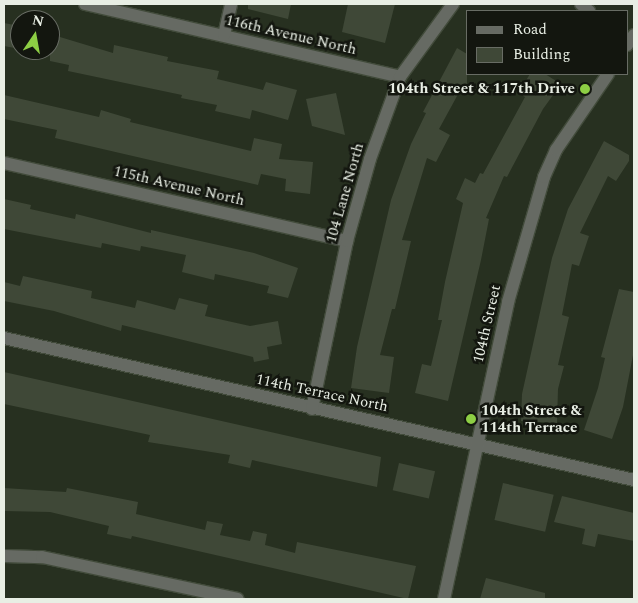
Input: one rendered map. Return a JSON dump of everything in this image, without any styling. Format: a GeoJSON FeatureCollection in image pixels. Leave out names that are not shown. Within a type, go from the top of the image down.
{"type":"FeatureCollection","features":[{"type":"Feature","properties":{"kind":"street","name":"116th Avenue North"},"geometry":{"type":"LineString","coordinates":[[86,4],[400,78]]}},
{"type":"Feature","properties":{"kind":"street"},"geometry":{"type":"LineString","coordinates":[[224,35],[231,4]]}},
{"type":"Feature","properties":{"kind":"street","name":"104 Lane North"},"geometry":{"type":"LineString","coordinates":[[312,409],[347,241],[370,159],[400,78],[453,4]]}},
{"type":"Feature","properties":{"kind":"street","name":"104th Street"},"geometry":{"type":"LineString","coordinates":[[444,599],[476,443],[508,302],[544,176],[556,150],[607,75]]}},
{"type":"Feature","properties":{"kind":"street","name":"115th Avenue North"},"geometry":{"type":"LineString","coordinates":[[4,163],[347,241]]}},
{"type":"Feature","properties":{"kind":"street","name":"114th Terrace North"},"geometry":{"type":"LineString","coordinates":[[4,338],[312,409],[476,443],[634,480]]}},
{"type":"Feature","properties":{"kind":"street"},"geometry":{"type":"LineString","coordinates":[[4,556],[42,557],[238,599]]}},
{"type":"Feature","properties":{"kind":"building"},"geometry":{"type":"Polygon","coordinates":[[[248,4],[291,4],[288,19],[248,9],[248,4]]]}},
{"type":"Feature","properties":{"kind":"building"},"geometry":{"type":"Polygon","coordinates":[[[348,4],[395,4],[385,43],[342,32],[348,4]]]}},
{"type":"Feature","properties":{"kind":"building"},"geometry":{"type":"Polygon","coordinates":[[[4,23],[10,24],[10,47],[4,46],[4,23]]]}},
{"type":"Feature","properties":{"kind":"building"},"geometry":{"type":"Polygon","coordinates":[[[60,37],[113,53],[114,45],[168,57],[167,61],[219,71],[217,79],[263,90],[266,82],[297,90],[288,120],[252,110],[250,119],[215,111],[217,105],[181,98],[182,95],[68,71],[69,65],[50,61],[60,60],[60,37]]]}},
{"type":"Feature","properties":{"kind":"building"},"geometry":{"type":"Polygon","coordinates":[[[457,48],[466,53],[467,89],[462,87],[439,129],[450,135],[436,162],[427,158],[402,240],[411,241],[395,309],[392,309],[380,355],[394,357],[389,393],[351,388],[357,347],[391,200],[411,144],[426,113],[423,112],[457,48]]]}},
{"type":"Feature","properties":{"kind":"building"},"geometry":{"type":"Polygon","coordinates":[[[529,75],[547,75],[561,84],[543,109],[507,177],[504,176],[486,218],[489,219],[481,260],[448,401],[415,393],[422,364],[431,366],[442,320],[438,320],[463,203],[456,199],[465,178],[475,183],[480,173],[483,174],[525,97],[518,93],[529,75]]]}},
{"type":"Feature","properties":{"kind":"building"},"geometry":{"type":"Polygon","coordinates":[[[336,93],[345,135],[312,126],[306,99],[336,93]]]}},
{"type":"Feature","properties":{"kind":"building"},"geometry":{"type":"Polygon","coordinates":[[[4,95],[99,117],[101,110],[131,119],[130,122],[251,151],[254,138],[282,144],[279,159],[313,162],[310,194],[285,191],[286,179],[261,174],[258,185],[55,138],[57,130],[4,119],[4,95]]]}},
{"type":"Feature","properties":{"kind":"building"},"geometry":{"type":"Polygon","coordinates":[[[604,141],[629,155],[629,161],[616,181],[608,176],[580,233],[589,236],[579,266],[572,264],[562,315],[569,317],[558,365],[564,366],[558,389],[557,423],[521,421],[522,394],[552,258],[568,209],[604,141]]]}},
{"type":"Feature","properties":{"kind":"building"},"geometry":{"type":"Polygon","coordinates":[[[4,199],[31,205],[30,209],[75,219],[76,214],[151,233],[151,230],[254,253],[298,268],[288,298],[267,293],[269,286],[215,274],[214,280],[182,272],[186,255],[141,246],[140,251],[102,243],[101,248],[4,229],[4,199]]]}},
{"type":"Feature","properties":{"kind":"building"},"geometry":{"type":"Polygon","coordinates":[[[23,276],[92,291],[91,298],[135,308],[137,300],[175,310],[179,298],[208,305],[205,316],[250,326],[278,321],[282,344],[267,347],[269,359],[254,362],[253,357],[122,325],[121,331],[54,311],[4,301],[4,282],[20,286],[23,276]]]}},
{"type":"Feature","properties":{"kind":"building"},"geometry":{"type":"Polygon","coordinates":[[[619,289],[634,292],[634,350],[623,407],[612,439],[584,430],[598,388],[605,358],[601,357],[619,289]]]}},
{"type":"Feature","properties":{"kind":"building"},"geometry":{"type":"Polygon","coordinates":[[[4,372],[381,457],[377,487],[252,460],[250,468],[228,463],[230,455],[148,442],[150,435],[4,404],[4,372]]]}},
{"type":"Feature","properties":{"kind":"building"},"geometry":{"type":"Polygon","coordinates":[[[399,463],[435,471],[429,499],[393,490],[399,463]]]}},
{"type":"Feature","properties":{"kind":"building"},"geometry":{"type":"Polygon","coordinates":[[[503,483],[554,495],[545,532],[494,520],[503,483]]]}},
{"type":"Feature","properties":{"kind":"building"},"geometry":{"type":"Polygon","coordinates":[[[4,488],[66,492],[67,488],[138,502],[136,514],[205,530],[207,521],[223,524],[220,535],[250,541],[253,531],[267,534],[265,545],[295,553],[297,542],[416,566],[408,599],[132,536],[131,539],[107,534],[109,526],[50,512],[4,511],[4,488]]]}},
{"type":"Feature","properties":{"kind":"building"},"geometry":{"type":"Polygon","coordinates":[[[562,496],[634,513],[634,541],[598,534],[595,547],[582,544],[585,529],[554,522],[562,496]]]}},
{"type":"Feature","properties":{"kind":"building"},"geometry":{"type":"Polygon","coordinates":[[[486,578],[545,593],[545,599],[480,599],[486,578]]]}},
{"type":"Feature","properties":{"kind":"place","name":"104th Street & 117th Drive"},"geometry":{"type":"Point","coordinates":[585,89]}},
{"type":"Feature","properties":{"kind":"place","name":"104th Street & 114th Terrace"},"geometry":{"type":"Point","coordinates":[471,419]}}]}
